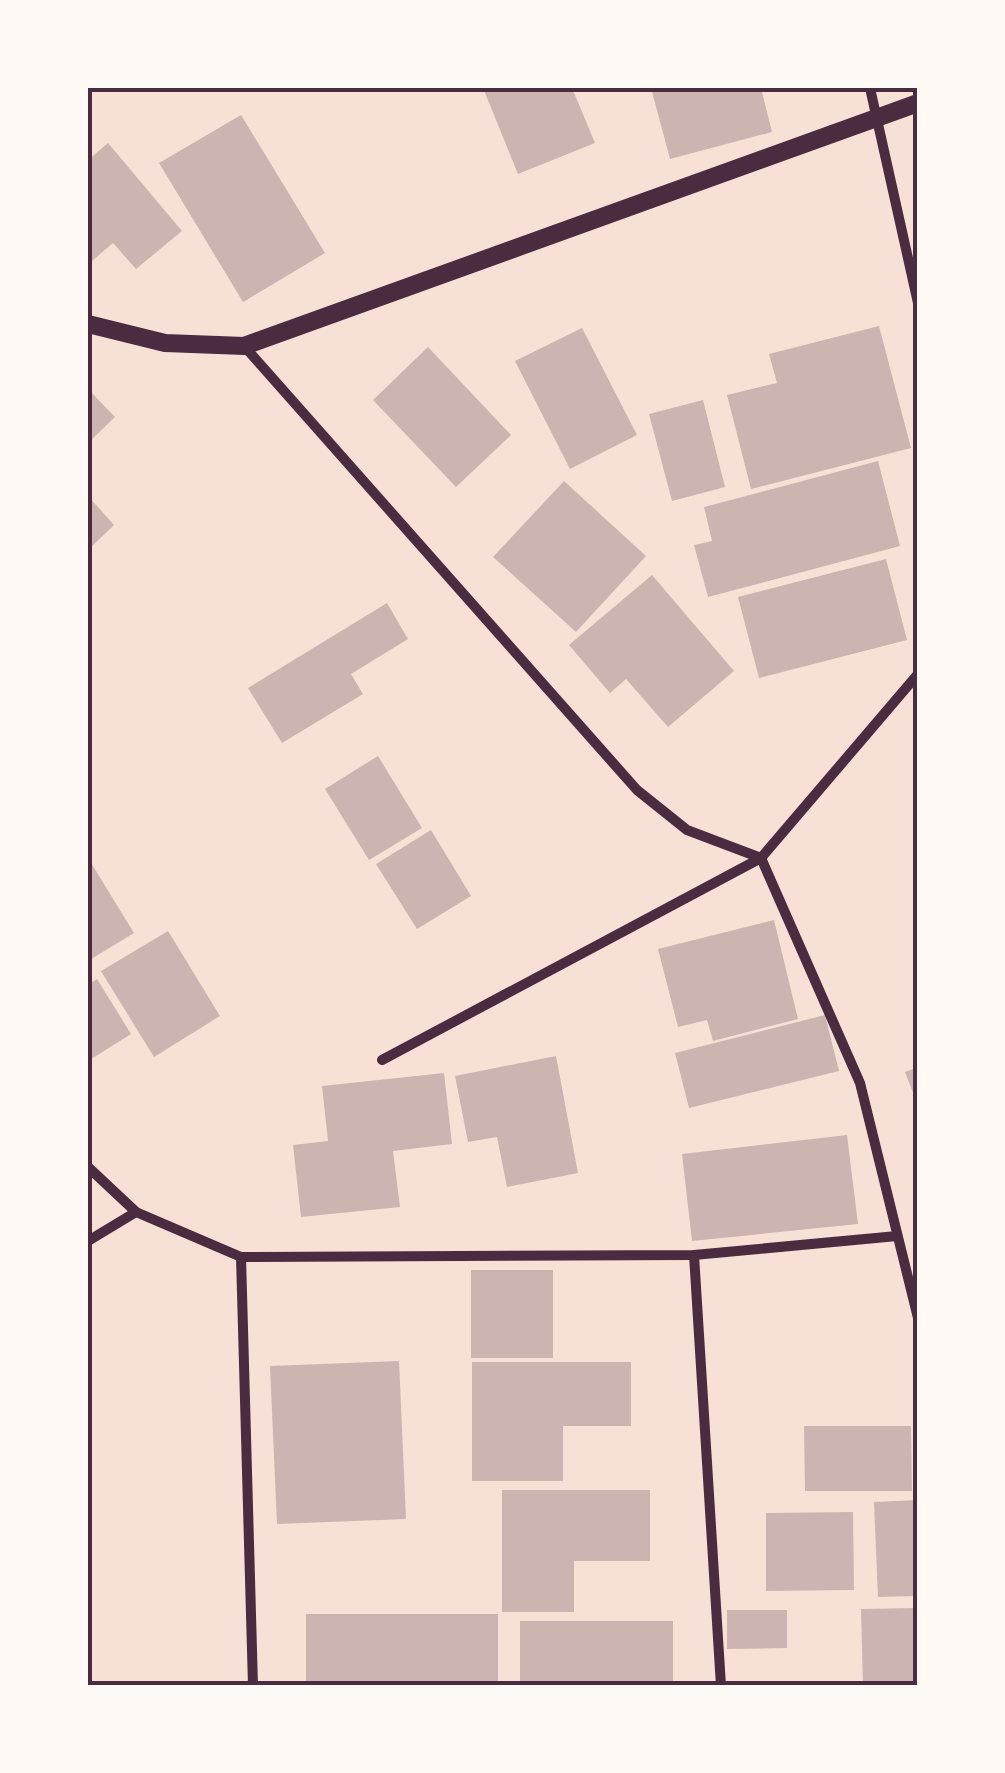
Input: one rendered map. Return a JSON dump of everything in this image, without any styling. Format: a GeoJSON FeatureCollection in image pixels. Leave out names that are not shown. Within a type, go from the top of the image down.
{"type":"FeatureCollection","features":[{"type":"Feature","properties":{"kind":"street"},"geometry":{"type":"LineString","coordinates":[[870,88],[918,303]]}},
{"type":"Feature","properties":{"kind":"street"},"geometry":{"type":"LineString","coordinates":[[89,327],[165,343],[244,346],[918,103]]}},
{"type":"Feature","properties":{"kind":"street"},"geometry":{"type":"LineString","coordinates":[[244,346],[637,790],[686,830],[761,858],[860,1082],[918,1318]]}},
{"type":"Feature","properties":{"kind":"street"},"geometry":{"type":"LineString","coordinates":[[382,1060],[761,858],[918,674]]}},
{"type":"Feature","properties":{"kind":"street"},"geometry":{"type":"LineString","coordinates":[[88,1166],[136,1212],[241,1257],[694,1255],[897,1236]]}},
{"type":"Feature","properties":{"kind":"street"},"geometry":{"type":"LineString","coordinates":[[88,1241],[136,1212]]}},
{"type":"Feature","properties":{"kind":"street"},"geometry":{"type":"LineString","coordinates":[[694,1255],[721,1686]]}},
{"type":"Feature","properties":{"kind":"street"},"geometry":{"type":"LineString","coordinates":[[241,1257],[254,1686]]}},
{"type":"Feature","properties":{"kind":"building"},"geometry":{"type":"Polygon","coordinates":[[[483,88],[572,88],[595,143],[518,174],[483,88]]]}},
{"type":"Feature","properties":{"kind":"building"},"geometry":{"type":"Polygon","coordinates":[[[651,88],[761,88],[772,132],[670,159],[651,88]]]}},
{"type":"Feature","properties":{"kind":"building"},"geometry":{"type":"Polygon","coordinates":[[[241,115],[325,253],[243,302],[159,163],[241,115]]]}},
{"type":"Feature","properties":{"kind":"building"},"geometry":{"type":"Polygon","coordinates":[[[108,143],[182,231],[136,269],[113,243],[92,261],[88,257],[88,160],[108,143]]]}},
{"type":"Feature","properties":{"kind":"building"},"geometry":{"type":"Polygon","coordinates":[[[879,326],[911,448],[751,489],[727,395],[777,383],[769,354],[879,326]]]}},
{"type":"Feature","properties":{"kind":"building"},"geometry":{"type":"Polygon","coordinates":[[[582,328],[637,435],[570,469],[515,361],[582,328]]]}},
{"type":"Feature","properties":{"kind":"building"},"geometry":{"type":"Polygon","coordinates":[[[428,347],[511,435],[456,487],[373,400],[428,347]]]}},
{"type":"Feature","properties":{"kind":"building"},"geometry":{"type":"Polygon","coordinates":[[[88,389],[115,417],[88,443],[88,389]]]}},
{"type":"Feature","properties":{"kind":"building"},"geometry":{"type":"Polygon","coordinates":[[[703,400],[725,487],[672,501],[649,414],[703,400]]]}},
{"type":"Feature","properties":{"kind":"building"},"geometry":{"type":"Polygon","coordinates":[[[878,461],[900,546],[708,597],[694,545],[712,541],[704,507],[878,461]]]}},
{"type":"Feature","properties":{"kind":"building"},"geometry":{"type":"Polygon","coordinates":[[[564,481],[646,556],[576,632],[493,557],[564,481]]]}},
{"type":"Feature","properties":{"kind":"building"},"geometry":{"type":"Polygon","coordinates":[[[88,496],[114,525],[88,550],[88,496]]]}},
{"type":"Feature","properties":{"kind":"building"},"geometry":{"type":"Polygon","coordinates":[[[886,559],[907,640],[759,678],[738,597],[886,559]]]}},
{"type":"Feature","properties":{"kind":"building"},"geometry":{"type":"Polygon","coordinates":[[[652,575],[734,671],[668,727],[626,679],[610,693],[569,645],[652,575]]]}},
{"type":"Feature","properties":{"kind":"building"},"geometry":{"type":"Polygon","coordinates":[[[387,603],[408,639],[351,674],[363,694],[282,743],[248,688],[387,603]]]}},
{"type":"Feature","properties":{"kind":"building"},"geometry":{"type":"Polygon","coordinates":[[[378,756],[422,828],[369,860],[325,789],[378,756]]]}},
{"type":"Feature","properties":{"kind":"building"},"geometry":{"type":"Polygon","coordinates":[[[431,830],[471,896],[417,929],[376,864],[431,830]]]}},
{"type":"Feature","properties":{"kind":"building"},"geometry":{"type":"Polygon","coordinates":[[[88,858],[134,933],[88,961],[88,858]]]}},
{"type":"Feature","properties":{"kind":"building"},"geometry":{"type":"Polygon","coordinates":[[[774,920],[798,1019],[713,1041],[707,1020],[678,1027],[658,949],[774,920]]]}},
{"type":"Feature","properties":{"kind":"building"},"geometry":{"type":"Polygon","coordinates":[[[168,931],[220,1016],[154,1057],[101,971],[168,931]]]}},
{"type":"Feature","properties":{"kind":"building"},"geometry":{"type":"Polygon","coordinates":[[[97,979],[131,1034],[88,1061],[88,985],[97,979]]]}},
{"type":"Feature","properties":{"kind":"building"},"geometry":{"type":"Polygon","coordinates":[[[825,1015],[839,1071],[689,1108],[675,1053],[825,1015]]]}},
{"type":"Feature","properties":{"kind":"building"},"geometry":{"type":"Polygon","coordinates":[[[556,1056],[578,1173],[507,1187],[497,1137],[468,1142],[455,1076],[556,1056]]]}},
{"type":"Feature","properties":{"kind":"building"},"geometry":{"type":"Polygon","coordinates":[[[918,1067],[918,1103],[917,1103],[905,1072],[918,1067]]]}},
{"type":"Feature","properties":{"kind":"building"},"geometry":{"type":"Polygon","coordinates":[[[444,1073],[452,1144],[393,1151],[400,1207],[301,1217],[293,1145],[328,1141],[322,1086],[444,1073]]]}},
{"type":"Feature","properties":{"kind":"building"},"geometry":{"type":"Polygon","coordinates":[[[847,1135],[858,1224],[692,1241],[682,1154],[847,1135]]]}},
{"type":"Feature","properties":{"kind":"building"},"geometry":{"type":"Polygon","coordinates":[[[471,1270],[553,1270],[553,1358],[471,1358],[471,1270]]]}},
{"type":"Feature","properties":{"kind":"building"},"geometry":{"type":"Polygon","coordinates":[[[399,1361],[406,1519],[277,1524],[270,1366],[399,1361]]]}},
{"type":"Feature","properties":{"kind":"building"},"geometry":{"type":"Polygon","coordinates":[[[472,1362],[631,1362],[631,1426],[563,1426],[563,1481],[472,1481],[472,1362]]]}},
{"type":"Feature","properties":{"kind":"building"},"geometry":{"type":"Polygon","coordinates":[[[804,1426],[911,1426],[912,1491],[805,1491],[804,1426]]]}},
{"type":"Feature","properties":{"kind":"building"},"geometry":{"type":"Polygon","coordinates":[[[502,1490],[650,1490],[650,1561],[574,1561],[574,1612],[502,1612],[502,1490]]]}},
{"type":"Feature","properties":{"kind":"building"},"geometry":{"type":"Polygon","coordinates":[[[918,1500],[918,1596],[878,1597],[874,1502],[918,1500]]]}},
{"type":"Feature","properties":{"kind":"building"},"geometry":{"type":"Polygon","coordinates":[[[853,1512],[854,1590],[766,1591],[766,1513],[853,1512]]]}},
{"type":"Feature","properties":{"kind":"building"},"geometry":{"type":"Polygon","coordinates":[[[918,1608],[915,1686],[863,1686],[861,1609],[918,1608]]]}},
{"type":"Feature","properties":{"kind":"building"},"geometry":{"type":"Polygon","coordinates":[[[727,1610],[787,1610],[787,1648],[727,1649],[727,1610]]]}},
{"type":"Feature","properties":{"kind":"building"},"geometry":{"type":"Polygon","coordinates":[[[306,1614],[498,1614],[498,1686],[306,1686],[306,1614]]]}},
{"type":"Feature","properties":{"kind":"building"},"geometry":{"type":"Polygon","coordinates":[[[520,1621],[673,1621],[673,1686],[520,1686],[520,1621]]]}}]}
